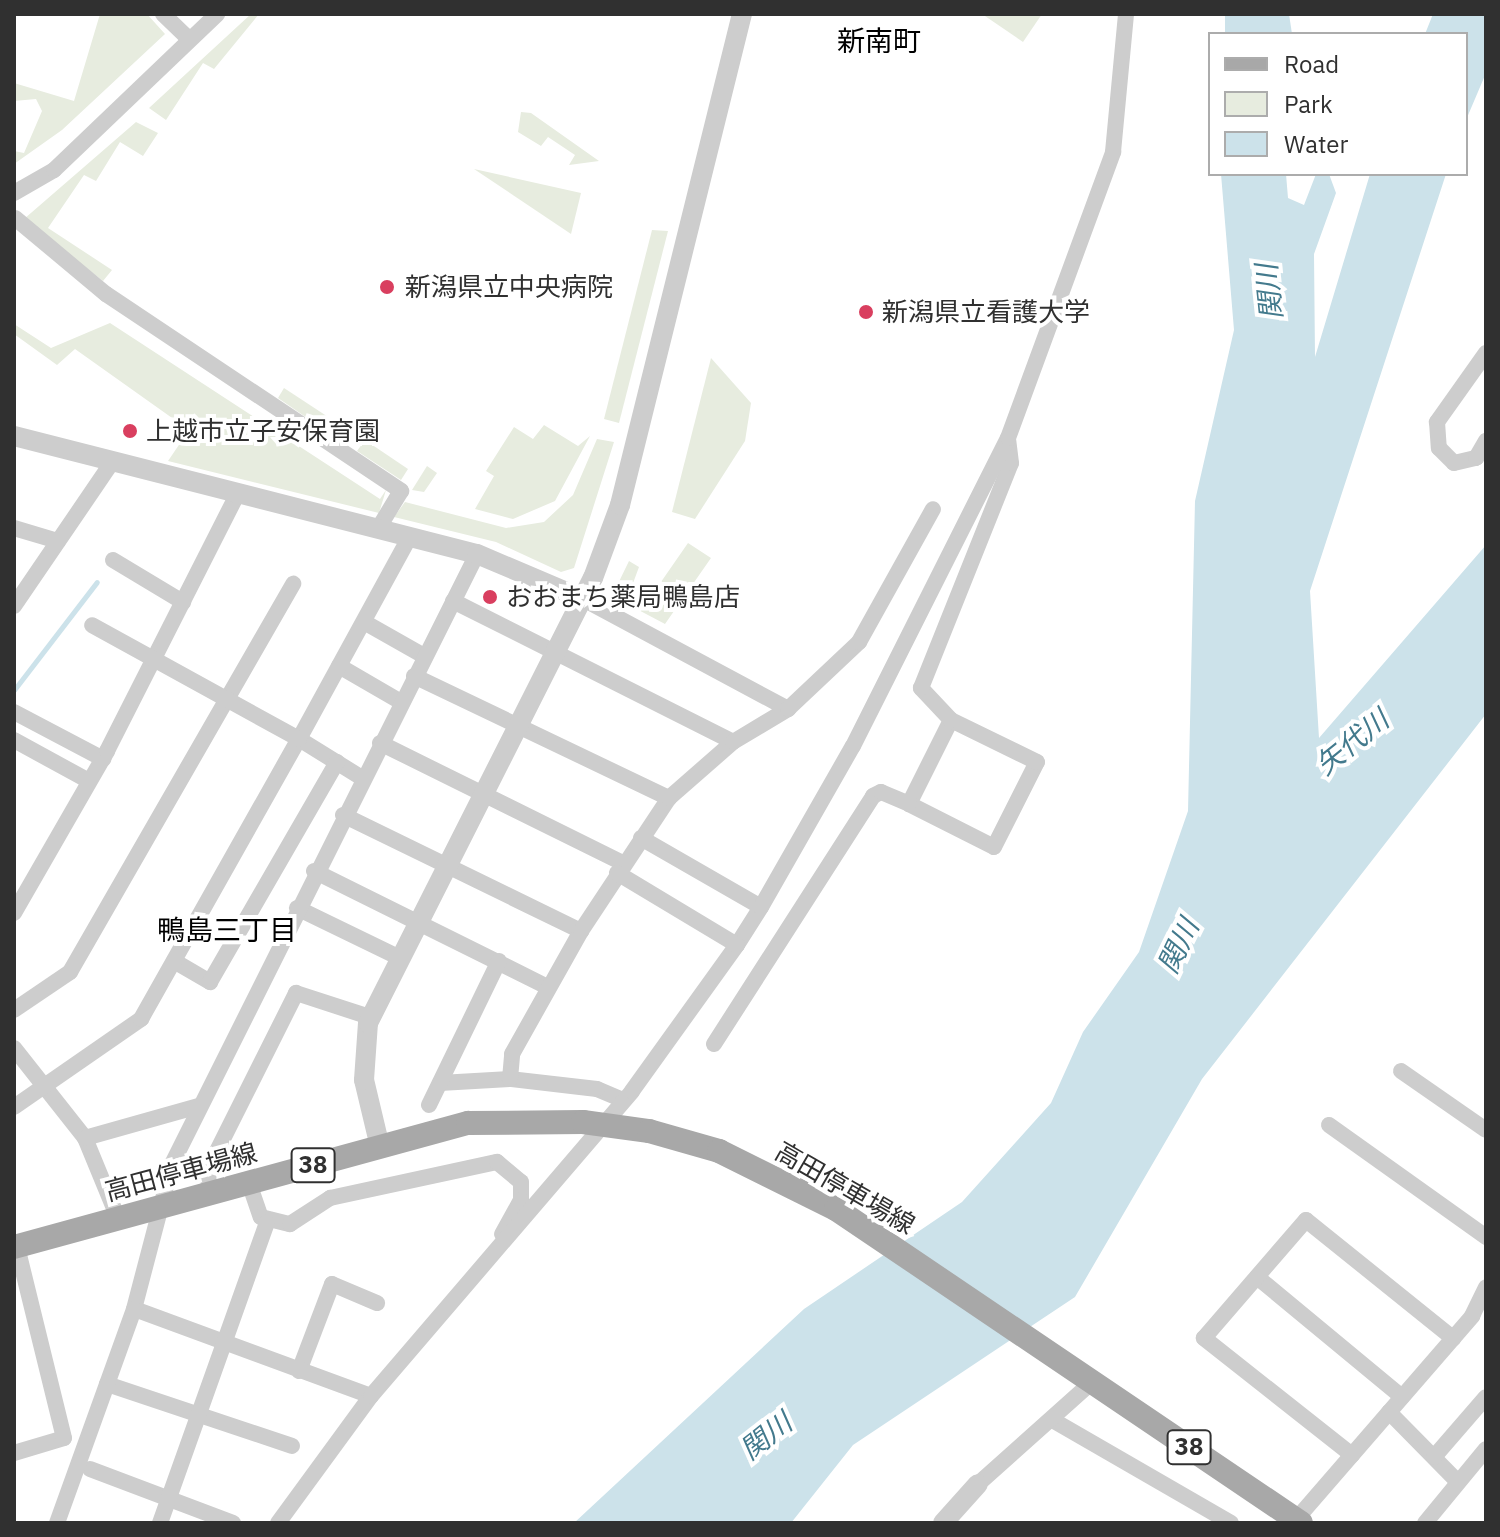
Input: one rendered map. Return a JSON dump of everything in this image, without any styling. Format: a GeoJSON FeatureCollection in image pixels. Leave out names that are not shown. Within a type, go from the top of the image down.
{"type":"FeatureCollection","features":[{"type":"Feature","properties":{"kind":"main road","name":"高田停車場線"},"geometry":{"type":"LineString","coordinates":[[16,1247],[468,1123],[610,1124],[719,1151],[806,1192],[1297,1522]]}},
{"type":"Feature","properties":{"kind":"street"},"geometry":{"type":"LineString","coordinates":[[163,14],[189,39]]}},
{"type":"Feature","properties":{"kind":"street"},"geometry":{"type":"LineString","coordinates":[[14,193],[54,170],[217,14]]}},
{"type":"Feature","properties":{"kind":"street"},"geometry":{"type":"LineString","coordinates":[[380,1147],[362,1059],[370,1017],[583,599],[620,505],[742,14]]}},
{"type":"Feature","properties":{"kind":"street"},"geometry":{"type":"LineString","coordinates":[[278,1523],[371,1396],[610,1124],[623,1100],[737,945],[853,746],[1008,438],[1113,152],[1126,14]]}},
{"type":"Feature","properties":{"kind":"street"},"geometry":{"type":"LineString","coordinates":[[14,218],[106,294],[401,491],[378,529]]}},
{"type":"Feature","properties":{"kind":"street"},"geometry":{"type":"LineString","coordinates":[[1486,353],[1437,422],[1439,448],[1454,463],[1476,458],[1486,441]]}},
{"type":"Feature","properties":{"kind":"street"},"geometry":{"type":"LineString","coordinates":[[14,436],[477,554],[583,599],[788,709]]}},
{"type":"Feature","properties":{"kind":"street"},"geometry":{"type":"LineString","coordinates":[[714,1044],[873,796],[881,792],[994,847],[1030,777],[1037,762],[951,720],[921,688],[1011,463],[1008,438]]}},
{"type":"Feature","properties":{"kind":"street"},"geometry":{"type":"LineString","coordinates":[[14,606],[113,461]]}},
{"type":"Feature","properties":{"kind":"street"},"geometry":{"type":"LineString","coordinates":[[14,913],[103,759],[238,493]]}},
{"type":"Feature","properties":{"kind":"street"},"geometry":{"type":"LineString","coordinates":[[510,1079],[512,1054],[548,987],[620,868],[669,798],[733,742],[788,709],[859,642],[933,509]]}},
{"type":"Feature","properties":{"kind":"street"},"geometry":{"type":"LineString","coordinates":[[14,528],[58,541]]}},
{"type":"Feature","properties":{"kind":"street"},"geometry":{"type":"LineString","coordinates":[[14,1107],[141,1019],[409,538]]}},
{"type":"Feature","properties":{"kind":"street"},"geometry":{"type":"LineString","coordinates":[[57,1523],[134,1309],[164,1208],[172,1164],[314,871],[477,554]]}},
{"type":"Feature","properties":{"kind":"street"},"geometry":{"type":"LineString","coordinates":[[113,560],[183,602]]}},
{"type":"Feature","properties":{"kind":"street"},"geometry":{"type":"LineString","coordinates":[[14,1010],[70,972],[293,584]]}},
{"type":"Feature","properties":{"kind":"street"},"geometry":{"type":"LineString","coordinates":[[453,601],[733,742]]}},
{"type":"Feature","properties":{"kind":"street"},"geometry":{"type":"LineString","coordinates":[[364,622],[424,656]]}},
{"type":"Feature","properties":{"kind":"street"},"geometry":{"type":"LineString","coordinates":[[92,625],[299,739],[362,778]]}},
{"type":"Feature","properties":{"kind":"street"},"geometry":{"type":"LineString","coordinates":[[339,666],[401,702]]}},
{"type":"Feature","properties":{"kind":"street"},"geometry":{"type":"LineString","coordinates":[[414,676],[520,722],[669,798]]}},
{"type":"Feature","properties":{"kind":"street"},"geometry":{"type":"LineString","coordinates":[[14,712],[103,759]]}},
{"type":"Feature","properties":{"kind":"street"},"geometry":{"type":"LineString","coordinates":[[909,804],[951,720]]}},
{"type":"Feature","properties":{"kind":"street"},"geometry":{"type":"LineString","coordinates":[[14,740],[89,781]]}},
{"type":"Feature","properties":{"kind":"street"},"geometry":{"type":"LineString","coordinates":[[380,743],[484,794],[620,868],[737,945]]}},
{"type":"Feature","properties":{"kind":"street"},"geometry":{"type":"LineString","coordinates":[[174,961],[210,982],[337,762]]}},
{"type":"Feature","properties":{"kind":"street"},"geometry":{"type":"LineString","coordinates":[[343,815],[581,931]]}},
{"type":"Feature","properties":{"kind":"street"},"geometry":{"type":"LineString","coordinates":[[641,838],[761,907]]}},
{"type":"Feature","properties":{"kind":"street"},"geometry":{"type":"LineString","coordinates":[[314,871],[421,920],[548,987]]}},
{"type":"Feature","properties":{"kind":"street"},"geometry":{"type":"LineString","coordinates":[[297,908],[400,958]]}},
{"type":"Feature","properties":{"kind":"street"},"geometry":{"type":"LineString","coordinates":[[429,1105],[499,961]]}},
{"type":"Feature","properties":{"kind":"street"},"geometry":{"type":"LineString","coordinates":[[209,1194],[208,1169],[296,993],[370,1017]]}},
{"type":"Feature","properties":{"kind":"street"},"geometry":{"type":"LineString","coordinates":[[14,1048],[85,1138],[118,1218]]}},
{"type":"Feature","properties":{"kind":"street"},"geometry":{"type":"LineString","coordinates":[[1401,1071],[1486,1130]]}},
{"type":"Feature","properties":{"kind":"street"},"geometry":{"type":"LineString","coordinates":[[440,1083],[510,1079],[597,1089],[623,1100]]}},
{"type":"Feature","properties":{"kind":"street"},"geometry":{"type":"LineString","coordinates":[[85,1138],[199,1106]]}},
{"type":"Feature","properties":{"kind":"street"},"geometry":{"type":"LineString","coordinates":[[1329,1125],[1486,1237]]}},
{"type":"Feature","properties":{"kind":"street"},"geometry":{"type":"LineString","coordinates":[[267,1222],[290,1224],[319,1202],[399,1178],[497,1162],[518,1175],[522,1192],[500,1250]]}},
{"type":"Feature","properties":{"kind":"street"},"geometry":{"type":"LineString","coordinates":[[160,1523],[267,1222],[249,1183]]}},
{"type":"Feature","properties":{"kind":"street"},"geometry":{"type":"LineString","coordinates":[[1352,1455],[1204,1338],[1306,1220],[1453,1338]]}},
{"type":"Feature","properties":{"kind":"street"},"geometry":{"type":"LineString","coordinates":[[14,1453],[64,1438],[16,1247]]}},
{"type":"Feature","properties":{"kind":"street"},"geometry":{"type":"LineString","coordinates":[[1257,1277],[1402,1397]]}},
{"type":"Feature","properties":{"kind":"street"},"geometry":{"type":"LineString","coordinates":[[299,1371],[332,1284],[377,1303]]}},
{"type":"Feature","properties":{"kind":"street"},"geometry":{"type":"LineString","coordinates":[[1297,1522],[1453,1338],[1486,1287]]}},
{"type":"Feature","properties":{"kind":"street"},"geometry":{"type":"LineString","coordinates":[[134,1309],[225,1345],[371,1396]]}},
{"type":"Feature","properties":{"kind":"street"},"geometry":{"type":"LineString","coordinates":[[943,1523],[978,1484],[1056,1422],[1084,1377]]}},
{"type":"Feature","properties":{"kind":"street"},"geometry":{"type":"LineString","coordinates":[[107,1384],[292,1446]]}},
{"type":"Feature","properties":{"kind":"street"},"geometry":{"type":"LineString","coordinates":[[1434,1457],[1486,1397]]}},
{"type":"Feature","properties":{"kind":"street"},"geometry":{"type":"LineString","coordinates":[[1389,1412],[1458,1482]]}},
{"type":"Feature","properties":{"kind":"street"},"geometry":{"type":"LineString","coordinates":[[1056,1422],[1231,1523]]}},
{"type":"Feature","properties":{"kind":"street"},"geometry":{"type":"LineString","coordinates":[[1425,1523],[1485,1453]]}},
{"type":"Feature","properties":{"kind":"street"},"geometry":{"type":"LineString","coordinates":[[90,1469],[169,1495],[233,1523]]}},
{"type":"Feature","properties":{"kind":"green space"},"geometry":{"type":"Polygon","coordinates":[[[100,14],[147,14],[165,34],[62,130],[14,164],[14,151],[24,153],[42,111],[36,99],[14,101],[14,83],[74,101],[100,14]]]}},
{"type":"Feature","properties":{"kind":"green space"},"geometry":{"type":"Polygon","coordinates":[[[251,14],[259,14],[214,69],[203,63],[166,120],[149,108],[251,14]]]}},
{"type":"Feature","properties":{"kind":"green space"},"geometry":{"type":"Polygon","coordinates":[[[982,14],[1042,14],[1023,42],[982,14]]]}},
{"type":"Feature","properties":{"kind":"green space"},"geometry":{"type":"Polygon","coordinates":[[[521,112],[531,113],[599,161],[569,165],[575,155],[548,137],[541,146],[518,132],[521,112]]]}},
{"type":"Feature","properties":{"kind":"green space"},"geometry":{"type":"Polygon","coordinates":[[[136,122],[158,133],[143,156],[120,142],[96,181],[84,175],[48,228],[112,270],[103,281],[24,219],[136,122]]]}},
{"type":"Feature","properties":{"kind":"green space"},"geometry":{"type":"Polygon","coordinates":[[[474,169],[581,193],[571,234],[474,169]]]}},
{"type":"Feature","properties":{"kind":"green space"},"geometry":{"type":"Polygon","coordinates":[[[652,230],[668,231],[619,423],[604,419],[652,230]]]}},
{"type":"Feature","properties":{"kind":"green space"},"geometry":{"type":"Polygon","coordinates":[[[110,323],[380,499],[386,490],[379,513],[168,461],[189,430],[75,349],[57,365],[14,334],[14,324],[51,348],[110,323]]]}},
{"type":"Feature","properties":{"kind":"green space"},"geometry":{"type":"Polygon","coordinates":[[[711,358],[751,403],[745,441],[695,519],[672,512],[711,358]]]}},
{"type":"Feature","properties":{"kind":"green space"},"geometry":{"type":"Polygon","coordinates":[[[284,388],[351,432],[345,444],[278,398],[284,388]]]}},
{"type":"Feature","properties":{"kind":"green space"},"geometry":{"type":"Polygon","coordinates":[[[544,425],[578,446],[590,436],[555,501],[513,519],[475,509],[494,476],[486,471],[514,427],[533,439],[544,425]]]}},
{"type":"Feature","properties":{"kind":"green space"},"geometry":{"type":"Polygon","coordinates":[[[597,439],[614,442],[574,568],[561,572],[496,542],[394,517],[405,502],[506,528],[544,522],[573,495],[597,439]]]}},
{"type":"Feature","properties":{"kind":"green space"},"geometry":{"type":"Polygon","coordinates":[[[365,440],[408,469],[401,480],[357,451],[365,440]]]}},
{"type":"Feature","properties":{"kind":"green space"},"geometry":{"type":"Polygon","coordinates":[[[427,466],[437,473],[424,492],[412,490],[427,466]]]}},
{"type":"Feature","properties":{"kind":"green space"},"geometry":{"type":"Polygon","coordinates":[[[688,543],[711,558],[665,624],[612,596],[629,561],[639,567],[629,594],[654,607],[654,592],[688,543]]]}},
{"type":"Feature","properties":{"kind":"water"},"geometry":{"type":"Polygon","coordinates":[[[1225,14],[1289,14],[1292,32],[1225,32],[1225,14]]]}},
{"type":"Feature","properties":{"kind":"water"},"geometry":{"type":"Polygon","coordinates":[[[1433,14],[1486,14],[1486,73],[1468,115],[1468,32],[1426,32],[1433,14]]]}},
{"type":"Feature","properties":{"kind":"water"},"geometry":{"type":"Polygon","coordinates":[[[1221,176],[1286,176],[1288,198],[1304,205],[1315,176],[1330,176],[1336,193],[1314,254],[1315,357],[1369,176],[1445,176],[1310,591],[1319,738],[1486,545],[1486,714],[1202,1079],[1075,1297],[853,1445],[791,1523],[574,1523],[804,1309],[962,1202],[1051,1103],[1083,1032],[1139,952],[1188,811],[1195,501],[1234,330],[1221,176]]]}},
{"type":"Feature","properties":{"kind":"waterway"},"geometry":{"type":"LineString","coordinates":[[14,690],[97,582]]}},
{"type":"Feature","properties":{"kind":"place","name":"新潟県立中央病院"},"geometry":{"type":"Point","coordinates":[387,287]}},
{"type":"Feature","properties":{"kind":"place","name":"新潟県立看護大学"},"geometry":{"type":"Point","coordinates":[866,312]}},
{"type":"Feature","properties":{"kind":"place","name":"上越市立子安保育園"},"geometry":{"type":"Point","coordinates":[130,431]}},
{"type":"Feature","properties":{"kind":"place","name":"おおまち薬局鴨島店"},"geometry":{"type":"Point","coordinates":[490,597]}},
{"type":"Feature","properties":{"kind":"district","name":"新南町"},"geometry":{"type":"Point","coordinates":[879,41]}},
{"type":"Feature","properties":{"kind":"district","name":"鴨島三丁目"},"geometry":{"type":"Point","coordinates":[227,930]}},
{"type":"Feature","properties":{"kind":"water label","name":"関川"},"geometry":{"type":"Point","coordinates":[1269,292]}},
{"type":"Feature","properties":{"kind":"water label","name":"矢代川"},"geometry":{"type":"Point","coordinates":[1352,742]}},
{"type":"Feature","properties":{"kind":"water label","name":"関川"},"geometry":{"type":"Point","coordinates":[1178,946]}},
{"type":"Feature","properties":{"kind":"water label","name":"関川"},"geometry":{"type":"Point","coordinates":[766,1436]}}]}
